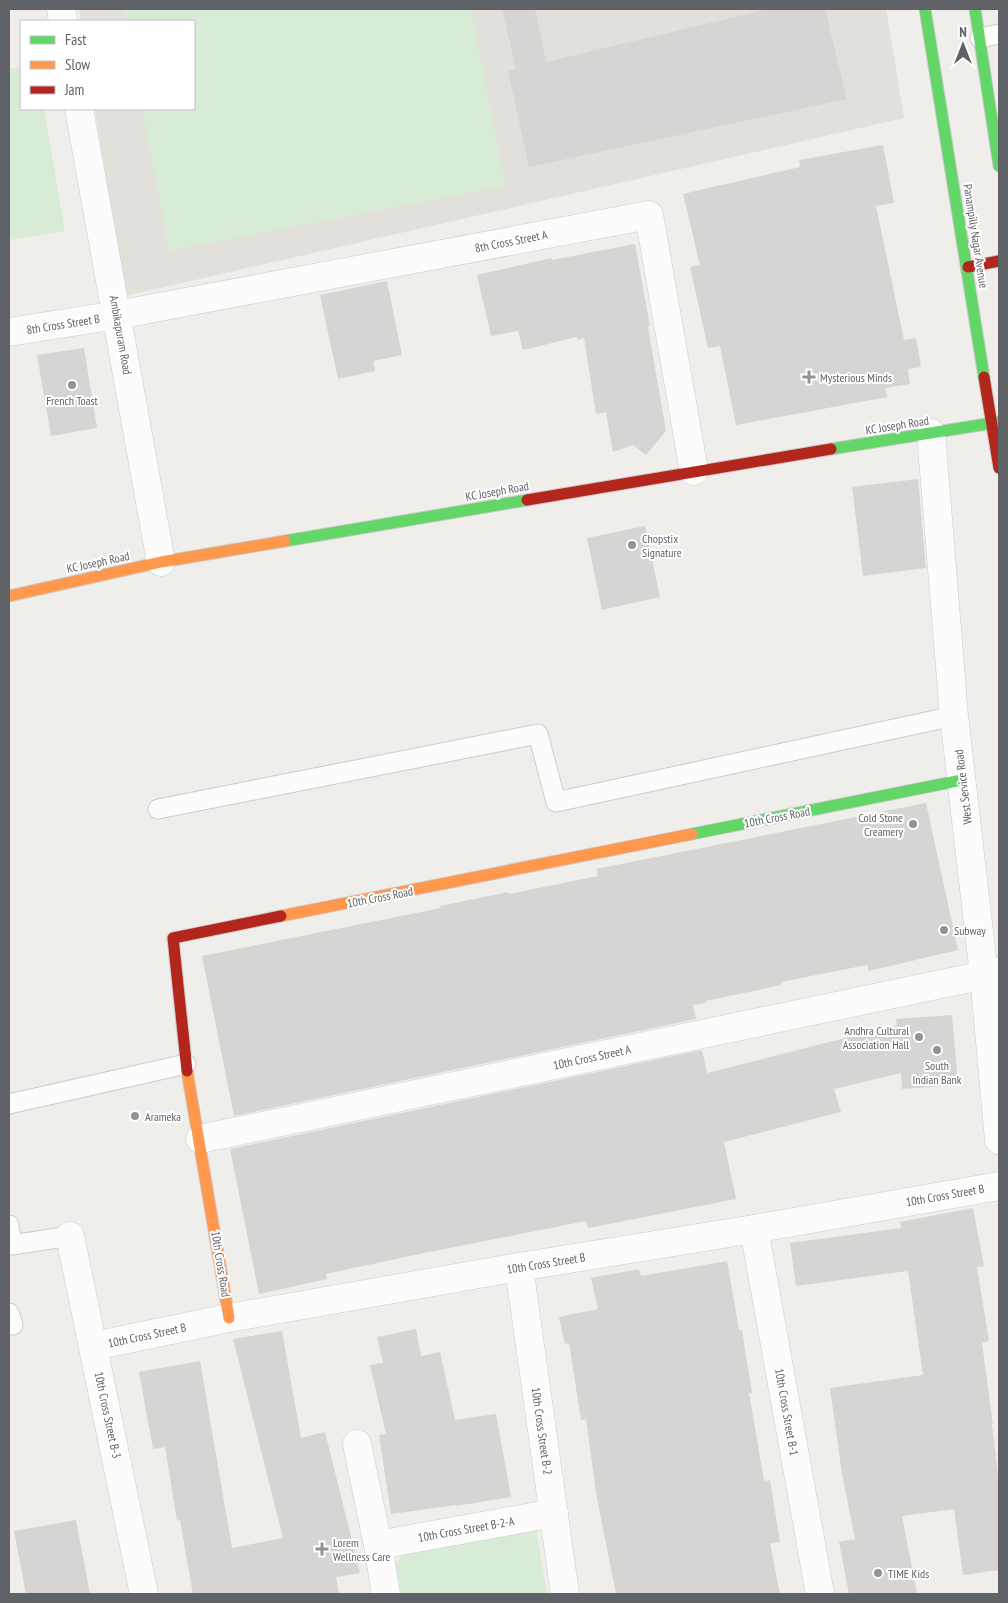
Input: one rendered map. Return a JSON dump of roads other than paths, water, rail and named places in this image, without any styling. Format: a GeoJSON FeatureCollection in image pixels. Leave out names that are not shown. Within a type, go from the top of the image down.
{"type":"FeatureCollection","features":[{"type":"Feature","properties":{"kind":"street","name":"Panampilly Nagar Avenue"},"geometry":{"type":"LineString","coordinates":[[925,9],[996,423],[999,468]]}},
{"type":"Feature","properties":{"kind":"street"},"geometry":{"type":"LineString","coordinates":[[975,9],[999,166]]}},
{"type":"Feature","properties":{"kind":"street","name":"Ambikapuram Road"},"geometry":{"type":"LineString","coordinates":[[80,110],[161,562]]}},
{"type":"Feature","properties":{"kind":"street","name":"8th Cross Street A"},"geometry":{"type":"LineString","coordinates":[[117,315],[649,215],[694,471]]}},
{"type":"Feature","properties":{"kind":"street"},"geometry":{"type":"LineString","coordinates":[[968,267],[999,261]]}},
{"type":"Feature","properties":{"kind":"street","name":"8th Cross Street B"},"geometry":{"type":"LineString","coordinates":[[9,332],[117,315]]}},
{"type":"Feature","properties":{"kind":"street","name":"KC Joseph Road"},"geometry":{"type":"LineString","coordinates":[[9,596],[161,562],[694,471],[996,423]]}},
{"type":"Feature","properties":{"kind":"street","name":"West Service Road"},"geometry":{"type":"LineString","coordinates":[[931,433],[954,716],[992,974],[999,1140]]}},
{"type":"Feature","properties":{"kind":"street","name":"10th Cross Road"},"geometry":{"type":"LineString","coordinates":[[230,1318],[186,1064],[173,938],[962,780]]}},
{"type":"Feature","properties":{"kind":"street","name":"10th Cross Street A"},"geometry":{"type":"LineString","coordinates":[[200,1139],[992,974]]}},
{"type":"Feature","properties":{"kind":"street","name":"10th Cross Street B"},"geometry":{"type":"LineString","coordinates":[[94,1346],[230,1318],[519,1267],[754,1230],[999,1186]]}},
{"type":"Feature","properties":{"kind":"street","name":"10th Cross Street B-1"},"geometry":{"type":"LineString","coordinates":[[754,1230],[820,1594]]}},
{"type":"Feature","properties":{"kind":"street","name":"10th Cross Street B-3"},"geometry":{"type":"LineString","coordinates":[[70,1236],[144,1594]]}},
{"type":"Feature","properties":{"kind":"street","name":"10th Cross Street B-2"},"geometry":{"type":"LineString","coordinates":[[519,1267],[565,1594]]}},
{"type":"Feature","properties":{"kind":"street"},"geometry":{"type":"LineString","coordinates":[[357,1444],[386,1594]]}},
{"type":"Feature","properties":{"kind":"street","name":"10th Cross Street B-2-A"},"geometry":{"type":"LineString","coordinates":[[378,1545],[554,1513]]}},
{"type":"Feature","properties":{"kind":"lane"},"geometry":{"type":"LineString","coordinates":[[980,38],[999,34]]}},
{"type":"Feature","properties":{"kind":"lane"},"geometry":{"type":"LineString","coordinates":[[158,809],[538,734],[556,802],[954,716]]}},
{"type":"Feature","properties":{"kind":"lane"},"geometry":{"type":"LineString","coordinates":[[9,1104],[186,1064]]}},
{"type":"Feature","properties":{"kind":"lane"},"geometry":{"type":"LineString","coordinates":[[9,1225],[12,1245],[70,1236]]}},
{"type":"Feature","properties":{"kind":"place","name":"Mysterious Minds"},"geometry":{"type":"Point","coordinates":[809,377]}},
{"type":"Feature","properties":{"kind":"place","name":"French Toast"},"geometry":{"type":"Point","coordinates":[72,385]}},
{"type":"Feature","properties":{"kind":"place","name":"Chopstix Signature"},"geometry":{"type":"Point","coordinates":[632,545]}},
{"type":"Feature","properties":{"kind":"place","name":"Cold Stone Creamery"},"geometry":{"type":"Point","coordinates":[913,824]}},
{"type":"Feature","properties":{"kind":"place","name":"Subway"},"geometry":{"type":"Point","coordinates":[944,930]}},
{"type":"Feature","properties":{"kind":"place","name":"Andhra Cultural Association Hall"},"geometry":{"type":"Point","coordinates":[919,1037]}},
{"type":"Feature","properties":{"kind":"place","name":"South Indian Bank"},"geometry":{"type":"Point","coordinates":[937,1050]}},
{"type":"Feature","properties":{"kind":"place","name":"Arameka"},"geometry":{"type":"Point","coordinates":[135,1116]}},
{"type":"Feature","properties":{"kind":"place","name":"Lorem Wellness Care"},"geometry":{"type":"Point","coordinates":[322,1549]}},
{"type":"Feature","properties":{"kind":"place","name":"TIME Kids"},"geometry":{"type":"Point","coordinates":[878,1573]}}]}
